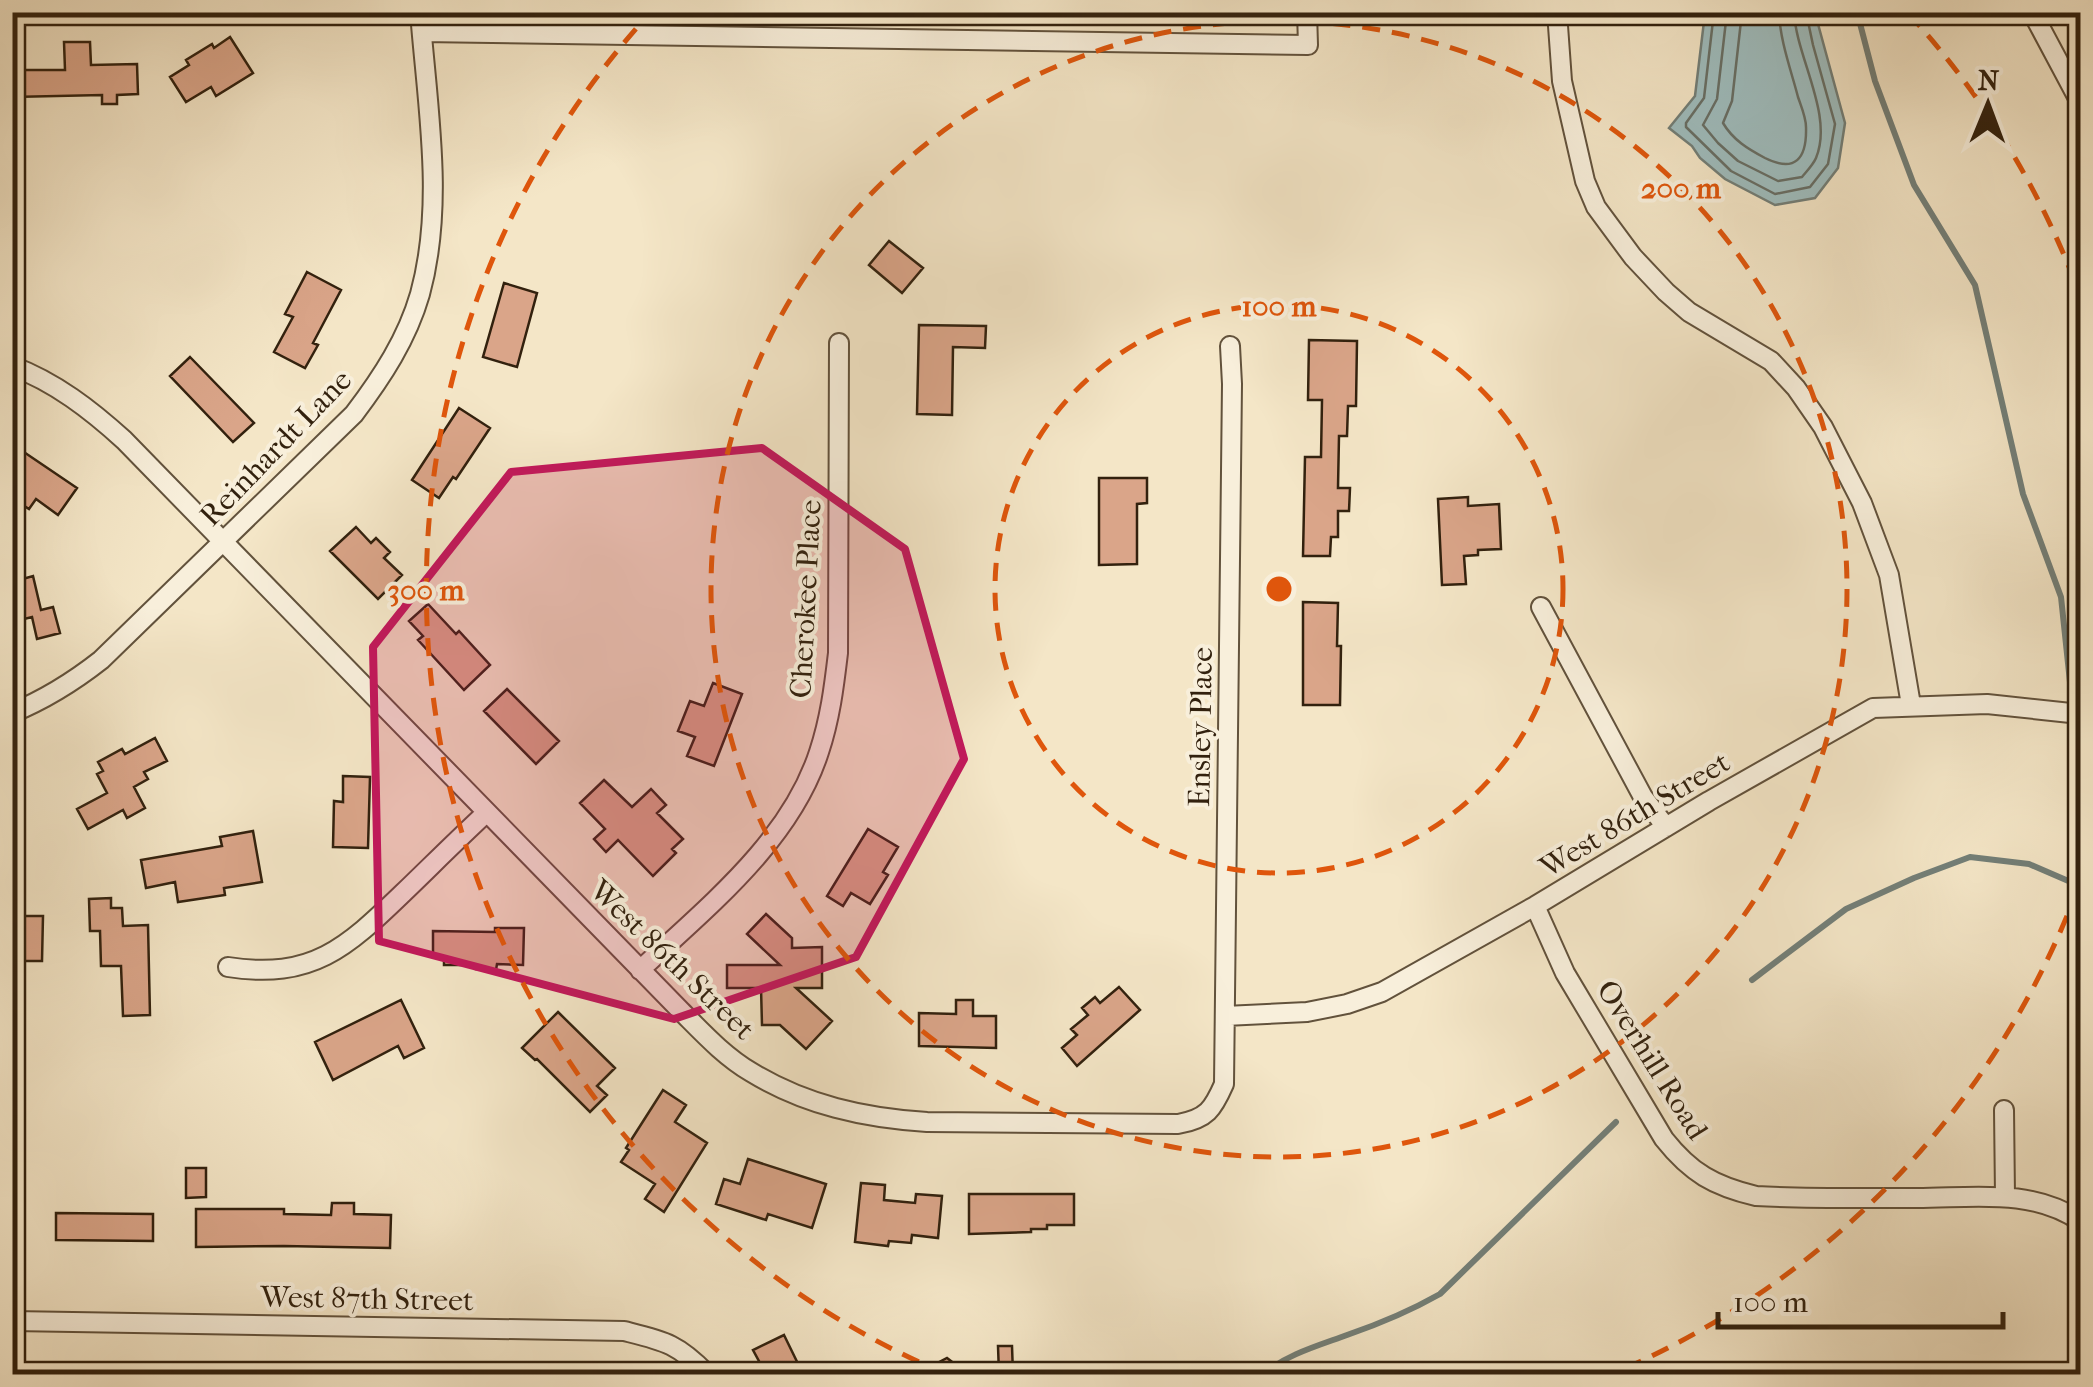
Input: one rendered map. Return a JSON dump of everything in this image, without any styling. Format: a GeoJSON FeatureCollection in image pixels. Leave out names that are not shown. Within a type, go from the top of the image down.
{"type":"FeatureCollection","features":[{"type":"Feature","properties":{"kind":"street"},"geometry":{"type":"LineString","coordinates":[[421,22],[1308,46],[1307,12]]}},
{"type":"Feature","properties":{"kind":"street"},"geometry":{"type":"LineString","coordinates":[[1557,12],[1562,80],[1585,181],[1596,207],[1666,292],[1690,312],[1771,361],[1824,427],[1862,503],[1888,575],[1912,705]]}},
{"type":"Feature","properties":{"kind":"street"},"geometry":{"type":"LineString","coordinates":[[2032,12],[2080,102]]}},
{"type":"Feature","properties":{"kind":"street","name":"Reinhardt Lane"},"geometry":{"type":"LineString","coordinates":[[12,713],[70,685],[101,660],[354,414],[381,378],[404,335],[419,295],[428,253],[431,128],[421,22]]}},
{"type":"Feature","properties":{"kind":"street","name":"Cherokee Place"},"geometry":{"type":"LineString","coordinates":[[640,970],[753,860],[782,824],[818,754],[833,700],[838,653],[839,343]]}},
{"type":"Feature","properties":{"kind":"street","name":"Ensley Place"},"geometry":{"type":"LineString","coordinates":[[1215,1106],[1224,1084],[1230,346]]}},
{"type":"Feature","properties":{"kind":"street","name":"West 86th Street"},"geometry":{"type":"LineString","coordinates":[[12,366],[60,390],[98,417],[640,970],[750,1072],[796,1096],[840,1110],[927,1122],[1178,1124],[1196,1121],[1215,1106]]}},
{"type":"Feature","properties":{"kind":"street"},"geometry":{"type":"LineString","coordinates":[[1541,608],[1643,797],[1666,827]]}},
{"type":"Feature","properties":{"kind":"street","name":"West 86th Street"},"geometry":{"type":"LineString","coordinates":[[1225,1016],[1307,1012],[1382,992],[1874,708],[1987,704],[2080,714]]}},
{"type":"Feature","properties":{"kind":"street"},"geometry":{"type":"LineString","coordinates":[[228,967],[283,969],[330,955],[370,925],[486,812]]}},
{"type":"Feature","properties":{"kind":"street","name":"Overhill Road"},"geometry":{"type":"LineString","coordinates":[[1535,906],[1565,973],[1664,1139],[1701,1176],[1725,1188],[1756,1196],[2005,1196],[2045,1204],[2080,1222]]}},
{"type":"Feature","properties":{"kind":"street"},"geometry":{"type":"LineString","coordinates":[[2004,1110],[2005,1196]]}},
{"type":"Feature","properties":{"kind":"street","name":"West 87th Street"},"geometry":{"type":"LineString","coordinates":[[12,1321],[624,1331],[666,1342],[690,1357],[706,1374]]}},
{"type":"Feature","properties":{"kind":"highlighted area"},"geometry":{"type":"Polygon","coordinates":[[[762,448],[905,549],[964,759],[856,957],[674,1019],[379,941],[373,647],[511,472],[762,448]]]}},
{"type":"Feature","properties":{"kind":"water"},"geometry":{"type":"Polygon","coordinates":[[[1705,13],[1815,13],[1845,123],[1838,168],[1815,198],[1775,205],[1725,179],[1669,128],[1695,96],[1705,13]]]}},
{"type":"Feature","properties":{"kind":"building"},"geometry":{"type":"Polygon","coordinates":[[[230,37],[253,73],[216,96],[211,87],[186,102],[170,77],[189,65],[186,60],[230,37]]]}},
{"type":"Feature","properties":{"kind":"building"},"geometry":{"type":"Polygon","coordinates":[[[64,42],[90,42],[91,65],[137,64],[138,94],[117,95],[117,104],[102,104],[102,95],[12,97],[12,70],[65,70],[64,42]]]}},
{"type":"Feature","properties":{"kind":"building"},"geometry":{"type":"Polygon","coordinates":[[[889,241],[923,268],[902,293],[869,265],[889,241]]]}},
{"type":"Feature","properties":{"kind":"building"},"geometry":{"type":"Polygon","coordinates":[[[307,272],[341,290],[313,343],[318,345],[305,368],[274,352],[293,317],[285,314],[307,272]]]}},
{"type":"Feature","properties":{"kind":"building"},"geometry":{"type":"Polygon","coordinates":[[[504,283],[537,293],[517,367],[483,357],[504,283]]]}},
{"type":"Feature","properties":{"kind":"building"},"geometry":{"type":"Polygon","coordinates":[[[919,325],[986,326],[985,348],[953,347],[952,415],[917,414],[919,325]]]}},
{"type":"Feature","properties":{"kind":"building"},"geometry":{"type":"Polygon","coordinates":[[[1309,340],[1357,341],[1356,406],[1348,406],[1347,436],[1339,436],[1338,488],[1350,488],[1349,511],[1338,511],[1338,537],[1331,537],[1330,556],[1303,556],[1305,457],[1321,457],[1322,400],[1308,400],[1309,340]]]}},
{"type":"Feature","properties":{"kind":"building"},"geometry":{"type":"Polygon","coordinates":[[[190,357],[254,423],[233,442],[170,376],[190,357]]]}},
{"type":"Feature","properties":{"kind":"building"},"geometry":{"type":"Polygon","coordinates":[[[459,408],[490,428],[439,498],[412,480],[459,408]]]}},
{"type":"Feature","properties":{"kind":"building"},"geometry":{"type":"Polygon","coordinates":[[[12,444],[77,488],[58,515],[36,499],[29,509],[12,498],[12,444]]]}},
{"type":"Feature","properties":{"kind":"building"},"geometry":{"type":"Polygon","coordinates":[[[1099,478],[1147,478],[1147,503],[1137,504],[1137,564],[1099,565],[1099,478]]]}},
{"type":"Feature","properties":{"kind":"building"},"geometry":{"type":"Polygon","coordinates":[[[1468,497],[1468,506],[1499,504],[1501,549],[1478,550],[1478,555],[1464,556],[1466,584],[1442,585],[1438,499],[1468,497]]]}},
{"type":"Feature","properties":{"kind":"building"},"geometry":{"type":"Polygon","coordinates":[[[356,527],[371,543],[376,538],[390,552],[384,558],[402,575],[378,599],[330,551],[356,527]]]}},
{"type":"Feature","properties":{"kind":"building"},"geometry":{"type":"Polygon","coordinates":[[[33,576],[41,610],[53,607],[60,633],[37,639],[32,617],[12,622],[12,582],[33,576]]]}},
{"type":"Feature","properties":{"kind":"building"},"geometry":{"type":"Polygon","coordinates":[[[1303,602],[1338,603],[1340,705],[1303,705],[1303,602]]]}},
{"type":"Feature","properties":{"kind":"building"},"geometry":{"type":"Polygon","coordinates":[[[428,604],[490,665],[464,690],[418,640],[423,636],[409,621],[428,604]]]}},
{"type":"Feature","properties":{"kind":"building"},"geometry":{"type":"Polygon","coordinates":[[[713,683],[742,694],[714,766],[687,756],[695,737],[678,731],[690,701],[704,706],[713,683]]]}},
{"type":"Feature","properties":{"kind":"building"},"geometry":{"type":"Polygon","coordinates":[[[507,689],[559,741],[536,764],[484,711],[507,689]]]}},
{"type":"Feature","properties":{"kind":"building"},"geometry":{"type":"Polygon","coordinates":[[[155,738],[167,761],[144,772],[148,779],[134,787],[145,808],[127,818],[123,810],[88,829],[77,809],[107,793],[97,774],[103,771],[98,762],[122,749],[125,754],[155,738]]]}},
{"type":"Feature","properties":{"kind":"building"},"geometry":{"type":"Polygon","coordinates":[[[343,776],[370,777],[368,848],[333,847],[334,801],[343,802],[343,776]]]}},
{"type":"Feature","properties":{"kind":"building"},"geometry":{"type":"Polygon","coordinates":[[[604,780],[632,807],[651,789],[666,805],[657,813],[683,839],[672,849],[676,853],[653,876],[618,840],[606,852],[594,839],[605,829],[580,803],[604,780]]]}},
{"type":"Feature","properties":{"kind":"building"},"geometry":{"type":"Polygon","coordinates":[[[868,829],[898,847],[883,872],[888,875],[870,904],[851,893],[843,906],[827,896],[868,829]]]}},
{"type":"Feature","properties":{"kind":"building"},"geometry":{"type":"Polygon","coordinates":[[[253,831],[262,882],[224,888],[225,895],[178,902],[175,882],[146,888],[141,860],[222,846],[220,837],[253,831]]]}},
{"type":"Feature","properties":{"kind":"building"},"geometry":{"type":"Polygon","coordinates":[[[111,898],[111,908],[122,908],[123,926],[148,925],[150,1015],[123,1016],[121,966],[101,966],[100,931],[90,931],[89,899],[111,898]]]}},
{"type":"Feature","properties":{"kind":"building"},"geometry":{"type":"Polygon","coordinates":[[[766,914],[792,938],[792,948],[822,947],[822,988],[796,988],[832,1021],[806,1049],[780,1025],[762,1025],[761,988],[727,988],[727,965],[780,965],[747,934],[766,914]]]}},
{"type":"Feature","properties":{"kind":"building"},"geometry":{"type":"Polygon","coordinates":[[[12,916],[43,916],[42,961],[12,961],[12,916]]]}},
{"type":"Feature","properties":{"kind":"building"},"geometry":{"type":"Polygon","coordinates":[[[495,928],[524,928],[523,965],[497,964],[496,970],[476,969],[476,965],[444,965],[444,957],[433,956],[433,931],[495,932],[495,928]]]}},
{"type":"Feature","properties":{"kind":"building"},"geometry":{"type":"Polygon","coordinates":[[[1119,987],[1140,1010],[1077,1066],[1062,1048],[1077,1035],[1071,1029],[1088,1015],[1082,1008],[1095,997],[1100,1003],[1119,987]]]}},
{"type":"Feature","properties":{"kind":"building"},"geometry":{"type":"Polygon","coordinates":[[[401,1000],[424,1048],[404,1058],[398,1046],[333,1080],[315,1042],[401,1000]]]}},
{"type":"Feature","properties":{"kind":"building"},"geometry":{"type":"Polygon","coordinates":[[[956,1000],[973,1000],[973,1016],[996,1016],[996,1048],[919,1046],[919,1013],[956,1014],[956,1000]]]}},
{"type":"Feature","properties":{"kind":"building"},"geometry":{"type":"Polygon","coordinates":[[[558,1012],[615,1068],[597,1086],[607,1095],[590,1112],[522,1048],[558,1012]]]}},
{"type":"Feature","properties":{"kind":"building"},"geometry":{"type":"Polygon","coordinates":[[[663,1090],[686,1105],[675,1122],[707,1143],[664,1212],[645,1199],[655,1184],[621,1162],[663,1090]]]}},
{"type":"Feature","properties":{"kind":"building"},"geometry":{"type":"Polygon","coordinates":[[[748,1159],[826,1184],[812,1228],[768,1214],[766,1220],[716,1204],[724,1179],[740,1184],[748,1159]]]}},
{"type":"Feature","properties":{"kind":"building"},"geometry":{"type":"Polygon","coordinates":[[[186,1168],[206,1168],[206,1197],[186,1198],[186,1168]]]}},
{"type":"Feature","properties":{"kind":"building"},"geometry":{"type":"Polygon","coordinates":[[[861,1183],[885,1185],[884,1200],[915,1203],[916,1194],[942,1196],[938,1238],[912,1235],[911,1243],[889,1241],[888,1246],[855,1242],[861,1183]]]}},
{"type":"Feature","properties":{"kind":"building"},"geometry":{"type":"Polygon","coordinates":[[[969,1194],[1074,1194],[1074,1225],[1047,1225],[1047,1229],[1031,1232],[969,1234],[969,1194]]]}},
{"type":"Feature","properties":{"kind":"building"},"geometry":{"type":"Polygon","coordinates":[[[332,1203],[354,1203],[354,1214],[391,1215],[390,1248],[196,1247],[196,1209],[284,1209],[284,1214],[331,1215],[332,1203]]]}},
{"type":"Feature","properties":{"kind":"building"},"geometry":{"type":"Polygon","coordinates":[[[56,1213],[153,1214],[153,1241],[56,1240],[56,1213]]]}},
{"type":"Feature","properties":{"kind":"building"},"geometry":{"type":"Polygon","coordinates":[[[784,1335],[803,1374],[766,1374],[753,1350],[784,1335]]]}},
{"type":"Feature","properties":{"kind":"building"},"geometry":{"type":"Polygon","coordinates":[[[998,1346],[1012,1346],[1013,1374],[999,1374],[998,1346]]]}},
{"type":"Feature","properties":{"kind":"building"},"geometry":{"type":"Polygon","coordinates":[[[947,1358],[968,1374],[916,1374],[947,1358]]]}},
{"type":"Feature","properties":{"kind":"waterway"},"geometry":{"type":"LineString","coordinates":[[1857,12],[1875,81],[1914,185],[1975,285],[2023,494],[2061,597],[2080,777]]}},
{"type":"Feature","properties":{"kind":"waterway"},"geometry":{"type":"LineString","coordinates":[[1752,980],[1846,909],[1970,857],[2029,864],[2080,886]]}},
{"type":"Feature","properties":{"kind":"waterway"},"geometry":{"type":"LineString","coordinates":[[1263,1374],[1293,1356],[1383,1322],[1440,1294],[1616,1122]]}}]}
